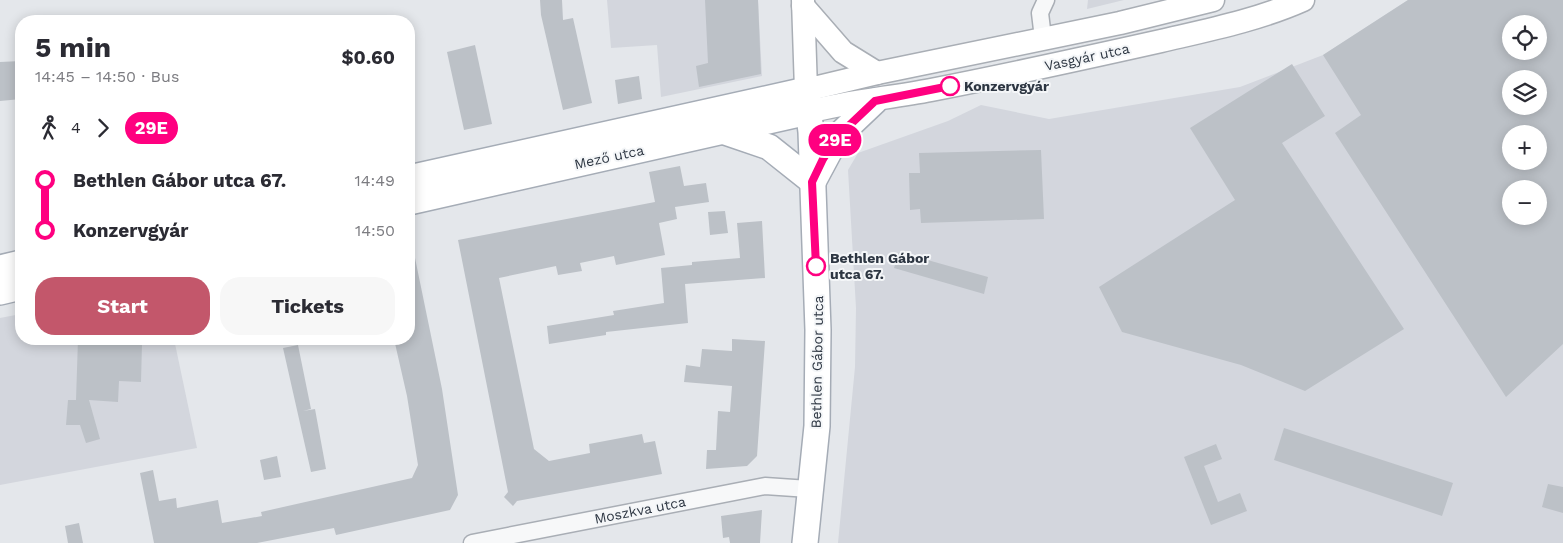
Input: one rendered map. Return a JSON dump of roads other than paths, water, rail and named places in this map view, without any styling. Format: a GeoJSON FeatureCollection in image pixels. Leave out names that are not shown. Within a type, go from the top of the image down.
{"type":"FeatureCollection","features":[{"type":"Feature","properties":{"kind":"main road","name":"Vasgyár utca"},"geometry":{"type":"LineString","coordinates":[[807,101],[876,73],[1120,23],[1213,0]]}},
{"type":"Feature","properties":{"kind":"main road","name":"Vasgyár utca"},"geometry":{"type":"LineString","coordinates":[[807,101],[837,105],[875,101],[1226,26],[1303,0]]}},
{"type":"Feature","properties":{"kind":"main road"},"geometry":{"type":"LineString","coordinates":[[803,3],[843,52],[876,73]]}},
{"type":"Feature","properties":{"kind":"main road","name":"Bethlen Gábor utca"},"geometry":{"type":"LineString","coordinates":[[803,3],[818,330],[817,426],[809,489],[805,543]]}},
{"type":"Feature","properties":{"kind":"main road","name":"Mező utca"},"geometry":{"type":"LineString","coordinates":[[415,201],[724,132],[807,101]]}},
{"type":"Feature","properties":{"kind":"main road","name":"Mező utca"},"geometry":{"type":"LineString","coordinates":[[415,177],[807,101]]}},
{"type":"Feature","properties":{"kind":"main road"},"geometry":{"type":"LineString","coordinates":[[724,132],[742,136],[769,147],[812,182],[823,159],[837,137],[875,101]]}},
{"type":"Feature","properties":{"kind":"main road"},"geometry":{"type":"LineString","coordinates":[[0,268],[15,264]]}},
{"type":"Feature","properties":{"kind":"main road"},"geometry":{"type":"LineString","coordinates":[[0,292],[15,288]]}},
{"type":"Feature","properties":{"kind":"street"},"geometry":{"type":"LineString","coordinates":[[1043,38],[1040,13],[1046,0]]}},
{"type":"Feature","properties":{"kind":"street","name":"Moszkva utca"},"geometry":{"type":"LineString","coordinates":[[472,543],[765,486],[809,489]]}},
{"type":"Feature","properties":{"kind":"place","name":"Konzervgyár"},"geometry":{"type":"Point","coordinates":[950,86]}},
{"type":"Feature","properties":{"kind":"place","name":"Bethlen Gábor utca 67."},"geometry":{"type":"Point","coordinates":[816,266]}}]}
